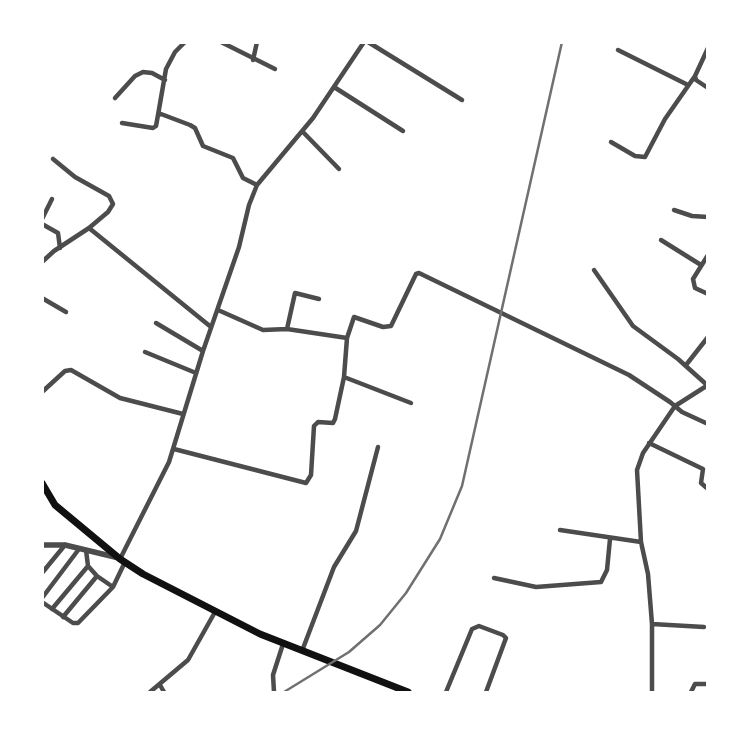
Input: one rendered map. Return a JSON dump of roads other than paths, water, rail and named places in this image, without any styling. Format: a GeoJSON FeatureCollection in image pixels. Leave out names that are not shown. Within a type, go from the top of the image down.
{"type":"FeatureCollection","features":[{"type":"Feature","properties":{"kind":"main road"},"geometry":{"type":"LineString","coordinates":[[42,483],[54,505],[122,560],[215,612],[283,644],[408,692]]}},
{"type":"Feature","properties":{"kind":"street"},"geometry":{"type":"LineString","coordinates":[[122,122],[153,128],[158,124],[164,80],[170,60],[185,42]]}},
{"type":"Feature","properties":{"kind":"street"},"geometry":{"type":"LineString","coordinates":[[222,42],[253,60],[275,69]]}},
{"type":"Feature","properties":{"kind":"street"},"geometry":{"type":"LineString","coordinates":[[253,60],[258,42]]}},
{"type":"Feature","properties":{"kind":"street"},"geometry":{"type":"LineString","coordinates":[[42,602],[73,623],[78,623],[113,587],[122,560],[174,449],[203,351],[239,247],[248,205],[257,186],[302,131],[364,42]]}},
{"type":"Feature","properties":{"kind":"street"},"geometry":{"type":"LineString","coordinates":[[368,42],[462,100]]}},
{"type":"Feature","properties":{"kind":"street"},"geometry":{"type":"LineString","coordinates":[[611,142],[638,158],[645,157],[665,119],[695,76],[708,48]]}},
{"type":"Feature","properties":{"kind":"street"},"geometry":{"type":"LineString","coordinates":[[618,50],[688,85]]}},
{"type":"Feature","properties":{"kind":"street"},"geometry":{"type":"LineString","coordinates":[[115,98],[134,76],[143,72],[152,73],[164,80]]}},
{"type":"Feature","properties":{"kind":"street"},"geometry":{"type":"LineString","coordinates":[[695,76],[708,88]]}},
{"type":"Feature","properties":{"kind":"street"},"geometry":{"type":"LineString","coordinates":[[334,87],[403,131]]}},
{"type":"Feature","properties":{"kind":"street"},"geometry":{"type":"LineString","coordinates":[[158,115],[164,114],[195,128],[203,146],[234,158],[242,178],[257,186]]}},
{"type":"Feature","properties":{"kind":"street"},"geometry":{"type":"LineString","coordinates":[[302,131],[339,169]]}},
{"type":"Feature","properties":{"kind":"street"},"geometry":{"type":"LineString","coordinates":[[42,262],[89,228],[110,209],[112,199],[75,177],[53,159]]}},
{"type":"Feature","properties":{"kind":"street"},"geometry":{"type":"LineString","coordinates":[[42,219],[52,199]]}},
{"type":"Feature","properties":{"kind":"street"},"geometry":{"type":"LineString","coordinates":[[674,210],[692,216],[708,217]]}},
{"type":"Feature","properties":{"kind":"street"},"geometry":{"type":"LineString","coordinates":[[42,224],[58,234],[60,248]]}},
{"type":"Feature","properties":{"kind":"street"},"geometry":{"type":"LineString","coordinates":[[89,228],[211,327]]}},
{"type":"Feature","properties":{"kind":"street"},"geometry":{"type":"LineString","coordinates":[[661,240],[701,264]]}},
{"type":"Feature","properties":{"kind":"street"},"geometry":{"type":"LineString","coordinates":[[708,255],[693,279],[693,284],[696,288],[708,294]]}},
{"type":"Feature","properties":{"kind":"street"},"geometry":{"type":"LineString","coordinates":[[594,270],[633,326],[686,365],[707,385],[675,406],[640,458],[637,470],[641,542],[648,574],[652,624],[652,692]]}},
{"type":"Feature","properties":{"kind":"street"},"geometry":{"type":"LineString","coordinates":[[174,449],[308,482],[311,475],[313,428],[318,422],[334,422],[344,376],[347,338],[354,316],[383,327],[391,326],[416,274],[419,273],[629,375],[682,412],[708,424]]}},
{"type":"Feature","properties":{"kind":"street"},"geometry":{"type":"LineString","coordinates":[[287,329],[293,295],[296,293],[319,299]]}},
{"type":"Feature","properties":{"kind":"street"},"geometry":{"type":"LineString","coordinates":[[42,298],[66,312]]}},
{"type":"Feature","properties":{"kind":"street"},"geometry":{"type":"LineString","coordinates":[[218,310],[262,330],[287,329],[347,338]]}},
{"type":"Feature","properties":{"kind":"street"},"geometry":{"type":"LineString","coordinates":[[156,324],[203,351]]}},
{"type":"Feature","properties":{"kind":"street"},"geometry":{"type":"LineString","coordinates":[[686,365],[708,337]]}},
{"type":"Feature","properties":{"kind":"street"},"geometry":{"type":"LineString","coordinates":[[145,352],[196,374]]}},
{"type":"Feature","properties":{"kind":"street"},"geometry":{"type":"LineString","coordinates":[[42,392],[65,370],[71,370],[120,398],[184,414]]}},
{"type":"Feature","properties":{"kind":"street"},"geometry":{"type":"LineString","coordinates":[[344,376],[412,403]]}},
{"type":"Feature","properties":{"kind":"street"},"geometry":{"type":"LineString","coordinates":[[649,443],[703,470],[701,483],[708,489]]}},
{"type":"Feature","properties":{"kind":"street"},"geometry":{"type":"LineString","coordinates":[[302,651],[334,567],[356,532],[378,447]]}},
{"type":"Feature","properties":{"kind":"street"},"geometry":{"type":"LineString","coordinates":[[560,530],[610,539],[641,542]]}},
{"type":"Feature","properties":{"kind":"street"},"geometry":{"type":"LineString","coordinates":[[494,578],[536,587],[601,582],[607,570],[610,539]]}},
{"type":"Feature","properties":{"kind":"street"},"geometry":{"type":"LineString","coordinates":[[42,545],[65,546],[122,560]]}},
{"type":"Feature","properties":{"kind":"street"},"geometry":{"type":"LineString","coordinates":[[42,573],[65,546]]}},
{"type":"Feature","properties":{"kind":"street"},"geometry":{"type":"LineString","coordinates":[[83,550],[88,566],[97,576],[113,587]]}},
{"type":"Feature","properties":{"kind":"street"},"geometry":{"type":"LineString","coordinates":[[42,598],[83,550]]}},
{"type":"Feature","properties":{"kind":"street"},"geometry":{"type":"LineString","coordinates":[[52,609],[88,566]]}},
{"type":"Feature","properties":{"kind":"street"},"geometry":{"type":"LineString","coordinates":[[63,617],[97,576]]}},
{"type":"Feature","properties":{"kind":"street"},"geometry":{"type":"LineString","coordinates":[[150,692],[190,657],[215,612]]}},
{"type":"Feature","properties":{"kind":"street"},"geometry":{"type":"LineString","coordinates":[[652,624],[704,626]]}},
{"type":"Feature","properties":{"kind":"street"},"geometry":{"type":"LineString","coordinates":[[446,692],[472,629],[476,626],[503,635],[506,638],[486,692]]}},
{"type":"Feature","properties":{"kind":"street"},"geometry":{"type":"LineString","coordinates":[[274,692],[274,674],[283,644]]}},
{"type":"Feature","properties":{"kind":"street"},"geometry":{"type":"LineString","coordinates":[[692,692],[695,684],[708,684]]}},
{"type":"Feature","properties":{"kind":"street"},"geometry":{"type":"LineString","coordinates":[[160,685],[164,692]]}},
{"type":"Feature","properties":{"kind":"railway"},"geometry":{"type":"LineString","coordinates":[[284,692],[349,652],[380,625],[406,593],[440,539],[462,486],[562,42]]}}]}
